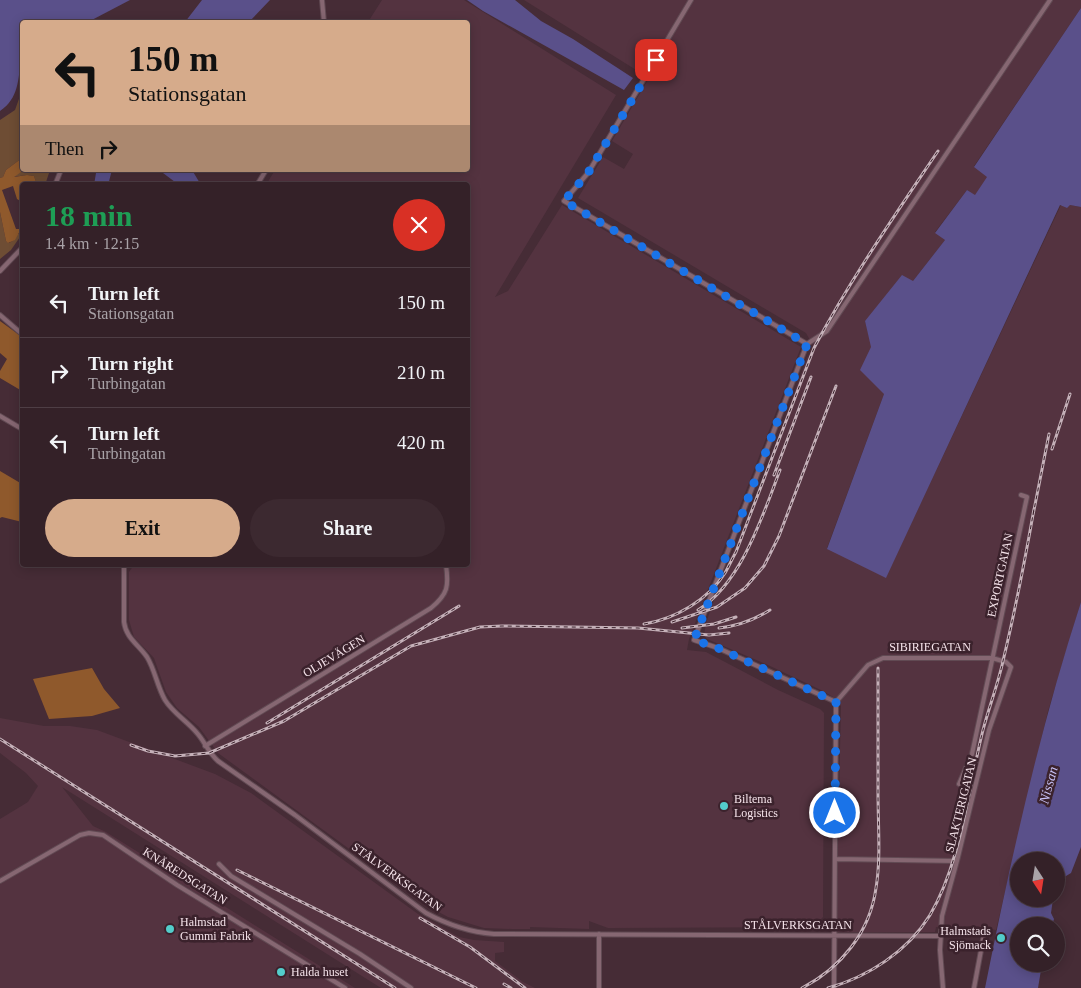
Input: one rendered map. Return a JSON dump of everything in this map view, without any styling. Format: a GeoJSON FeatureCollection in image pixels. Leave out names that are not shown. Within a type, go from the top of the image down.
{"type":"FeatureCollection","features":[{"type":"Feature","properties":{"kind":"street"},"geometry":{"type":"LineString","coordinates":[[322,0],[324,20]]}},
{"type":"Feature","properties":{"kind":"street"},"geometry":{"type":"LineString","coordinates":[[691,0],[588,173],[564,201],[807,344]]}},
{"type":"Feature","properties":{"kind":"street"},"geometry":{"type":"LineString","coordinates":[[834,988],[836,702],[718,648],[694,640],[807,344],[827,332],[1050,0]]}},
{"type":"Feature","properties":{"kind":"street"},"geometry":{"type":"LineString","coordinates":[[0,271],[20,250]]}},
{"type":"Feature","properties":{"kind":"street"},"geometry":{"type":"LineString","coordinates":[[0,315],[20,332]]}},
{"type":"Feature","properties":{"kind":"street"},"geometry":{"type":"LineString","coordinates":[[0,416],[20,428]]}},
{"type":"Feature","properties":{"kind":"street","name":"EXPORTGATAN"},"geometry":{"type":"LineString","coordinates":[[959,784],[972,754],[1027,496],[1030,490]]}},
{"type":"Feature","properties":{"kind":"street"},"geometry":{"type":"LineString","coordinates":[[1021,495],[1027,496]]}},
{"type":"Feature","properties":{"kind":"street","name":"STÅLVERKSGATAN"},"geometry":{"type":"LineString","coordinates":[[124,567],[125,630],[131,640],[147,657],[166,701],[197,732],[209,753],[426,913],[442,922],[458,928],[494,934],[940,936]]}},
{"type":"Feature","properties":{"kind":"street","name":"OLJEVÄGEN"},"geometry":{"type":"LineString","coordinates":[[205,746],[431,608],[446,592],[448,584],[446,567]]}},
{"type":"Feature","properties":{"kind":"street","name":"SIBIRIEGATAN"},"geometry":{"type":"LineString","coordinates":[[836,702],[868,666],[883,658],[992,658],[1006,662],[1011,667]]}},
{"type":"Feature","properties":{"kind":"street","name":"SLAKTERIGATAN"},"geometry":{"type":"LineString","coordinates":[[836,859],[957,861],[989,730],[1011,667]]}},
{"type":"Feature","properties":{"kind":"street","name":"KNÄREDSGATAN"},"geometry":{"type":"LineString","coordinates":[[0,881],[80,835],[89,833],[103,835],[177,885],[345,988]]}},
{"type":"Feature","properties":{"kind":"street"},"geometry":{"type":"LineString","coordinates":[[943,988],[940,936],[942,916],[945,899],[957,861]]}},
{"type":"Feature","properties":{"kind":"street"},"geometry":{"type":"LineString","coordinates":[[219,864],[231,876],[360,954],[411,988]]}},
{"type":"Feature","properties":{"kind":"street"},"geometry":{"type":"LineString","coordinates":[[974,988],[985,928]]}},
{"type":"Feature","properties":{"kind":"street"},"geometry":{"type":"LineString","coordinates":[[599,934],[599,988]]}},
{"type":"Feature","properties":{"kind":"shaded area"},"geometry":{"type":"Polygon","coordinates":[[[382,0],[464,0],[616,95],[495,297],[508,291],[562,205],[801,347],[689,639],[687,650],[706,652],[778,690],[820,709],[824,713],[823,917],[813,927],[608,928],[589,921],[589,929],[530,927],[530,929],[513,929],[484,928],[448,917],[415,897],[218,753],[199,727],[177,708],[166,692],[154,658],[134,637],[129,620],[129,572],[133,567],[470,567],[470,182],[268,182],[274,172],[470,172],[470,20],[369,20],[382,0]]]}},
{"type":"Feature","properties":{"kind":"shaded area"},"geometry":{"type":"Polygon","coordinates":[[[524,0],[1081,0],[1081,8],[974,166],[988,177],[975,196],[967,190],[935,232],[945,240],[913,281],[865,321],[884,394],[827,548],[886,577],[1061,205],[1067,208],[1070,205],[1081,207],[1081,602],[1048,711],[1015,852],[1010,852],[1010,871],[996,930],[975,926],[936,927],[935,932],[836,932],[841,706],[833,697],[823,691],[707,639],[704,635],[706,623],[721,580],[758,493],[807,358],[814,347],[806,333],[578,198],[603,157],[624,169],[633,154],[612,141],[649,78],[524,0]]]}},
{"type":"Feature","properties":{"kind":"shaded area"},"geometry":{"type":"Polygon","coordinates":[[[20,96],[20,160],[6,170],[3,177],[0,178],[0,120],[15,110],[20,96]]]}},
{"type":"Feature","properties":{"kind":"shaded area"},"geometry":{"type":"Polygon","coordinates":[[[20,160],[21,172],[14,177],[34,176],[36,182],[20,182],[20,201],[17,199],[13,186],[2,190],[16,229],[20,229],[15,240],[8,243],[0,212],[0,178],[3,177],[6,170],[20,160]]]}},
{"type":"Feature","properties":{"kind":"shaded area"},"geometry":{"type":"Polygon","coordinates":[[[21,172],[49,172],[46,182],[36,182],[34,176],[12,177],[21,172]]]}},
{"type":"Feature","properties":{"kind":"shaded area"},"geometry":{"type":"Polygon","coordinates":[[[0,212],[6,241],[9,243],[14,240],[15,234],[20,234],[20,237],[11,250],[0,259],[0,212]]]}},
{"type":"Feature","properties":{"kind":"shaded area"},"geometry":{"type":"Polygon","coordinates":[[[0,321],[20,336],[20,390],[0,378],[0,371],[7,359],[0,353],[0,321]]]}},
{"type":"Feature","properties":{"kind":"shaded area"},"geometry":{"type":"Polygon","coordinates":[[[0,471],[20,483],[20,522],[0,518],[0,471]]]}},
{"type":"Feature","properties":{"kind":"shaded area"},"geometry":{"type":"Polygon","coordinates":[[[92,668],[104,689],[120,708],[92,716],[49,719],[33,679],[92,668]]]}},
{"type":"Feature","properties":{"kind":"shaded area"},"geometry":{"type":"Polygon","coordinates":[[[0,718],[44,726],[70,726],[97,730],[215,774],[251,793],[418,914],[459,937],[504,942],[504,952],[495,953],[495,961],[523,982],[535,988],[381,988],[62,787],[93,826],[106,832],[355,988],[0,988],[0,819],[28,802],[38,786],[26,773],[0,753],[0,718]]]}},
{"type":"Feature","properties":{"kind":"water"},"geometry":{"type":"Polygon","coordinates":[[[0,0],[130,0],[92,20],[20,20],[20,66],[18,81],[11,100],[0,111],[0,0]]]}},
{"type":"Feature","properties":{"kind":"water"},"geometry":{"type":"Polygon","coordinates":[[[202,0],[270,0],[251,20],[187,20],[202,0]]]}},
{"type":"Feature","properties":{"kind":"water"},"geometry":{"type":"Polygon","coordinates":[[[467,0],[515,0],[541,21],[573,39],[633,78],[624,90],[483,11],[467,0]]]}},
{"type":"Feature","properties":{"kind":"water"},"geometry":{"type":"Polygon","coordinates":[[[1081,8],[1081,207],[1070,205],[1067,208],[1060,205],[886,578],[827,549],[884,394],[860,370],[871,347],[865,321],[902,275],[913,281],[945,240],[935,233],[967,190],[975,195],[987,177],[974,167],[1081,8]]]}},
{"type":"Feature","properties":{"kind":"water"},"geometry":{"type":"Polygon","coordinates":[[[111,172],[109,182],[94,182],[96,173],[111,172]]]}},
{"type":"Feature","properties":{"kind":"water"},"geometry":{"type":"Polygon","coordinates":[[[162,172],[193,172],[199,182],[175,182],[162,172]]]}},
{"type":"Feature","properties":{"kind":"water","name":"Nissan"},"geometry":{"type":"Polygon","coordinates":[[[1081,602],[1081,847],[1071,873],[1065,877],[1065,852],[1014,852],[1039,745],[1081,602]]]}},
{"type":"Feature","properties":{"kind":"water"},"geometry":{"type":"Polygon","coordinates":[[[1010,869],[1010,908],[1052,908],[1053,917],[1010,917],[1010,972],[1041,972],[1038,988],[985,988],[1010,869]]]}},
{"type":"Feature","properties":{"kind":"railway"},"geometry":{"type":"LineString","coordinates":[[644,624],[667,618],[690,607],[710,592],[725,573],[736,552],[814,348],[858,273],[938,151]]}},
{"type":"Feature","properties":{"kind":"railway"},"geometry":{"type":"LineString","coordinates":[[774,475],[811,377]]}},
{"type":"Feature","properties":{"kind":"railway"},"geometry":{"type":"LineString","coordinates":[[672,622],[717,607],[745,588],[764,566],[779,536],[836,386]]}},
{"type":"Feature","properties":{"kind":"railway"},"geometry":{"type":"LineString","coordinates":[[1052,449],[1070,394]]}},
{"type":"Feature","properties":{"kind":"railway"},"geometry":{"type":"LineString","coordinates":[[1033,515],[1049,434]]}},
{"type":"Feature","properties":{"kind":"railway"},"geometry":{"type":"LineString","coordinates":[[698,610],[727,583],[738,566],[758,527],[780,470]]}},
{"type":"Feature","properties":{"kind":"railway"},"geometry":{"type":"LineString","coordinates":[[828,988],[872,970],[899,951],[921,928],[941,895],[956,849],[983,730],[1001,670],[1020,585],[1034,509]]}},
{"type":"Feature","properties":{"kind":"railway"},"geometry":{"type":"LineString","coordinates":[[267,723],[459,606]]}},
{"type":"Feature","properties":{"kind":"railway"},"geometry":{"type":"LineString","coordinates":[[719,628],[746,622],[770,610]]}},
{"type":"Feature","properties":{"kind":"railway"},"geometry":{"type":"LineString","coordinates":[[682,628],[714,624],[736,617]]}},
{"type":"Feature","properties":{"kind":"railway"},"geometry":{"type":"LineString","coordinates":[[131,745],[148,751],[175,756],[209,753],[284,721],[411,646],[480,627],[638,628],[709,635],[729,633]]}},
{"type":"Feature","properties":{"kind":"railway"},"geometry":{"type":"LineString","coordinates":[[802,988],[816,980],[841,959],[860,934],[873,904],[878,877],[879,853],[878,668]]}},
{"type":"Feature","properties":{"kind":"railway"},"geometry":{"type":"LineString","coordinates":[[0,739],[395,988]]}},
{"type":"Feature","properties":{"kind":"railway"},"geometry":{"type":"LineString","coordinates":[[237,870],[476,988]]}},
{"type":"Feature","properties":{"kind":"railway"},"geometry":{"type":"LineString","coordinates":[[420,918],[470,947],[525,988]]}},
{"type":"Feature","properties":{"kind":"railway"},"geometry":{"type":"LineString","coordinates":[[504,984],[511,988]]}},
{"type":"Feature","properties":{"kind":"place","name":"Biltema Logistics"},"geometry":{"type":"Point","coordinates":[724,806]}},
{"type":"Feature","properties":{"kind":"place","name":"Halmstad Gummi Fabrik"},"geometry":{"type":"Point","coordinates":[170,929]}},
{"type":"Feature","properties":{"kind":"place","name":"Halmstads Sjömack"},"geometry":{"type":"Point","coordinates":[1001,938]}},
{"type":"Feature","properties":{"kind":"place","name":"Halda huset"},"geometry":{"type":"Point","coordinates":[281,972]}},
{"type":"Feature","properties":{"kind":"route"},"geometry":{"type":"LineString","coordinates":[[656,60],[588,173],[564,201],[807,344],[694,640],[718,648],[836,702],[835,813]]}}]}
